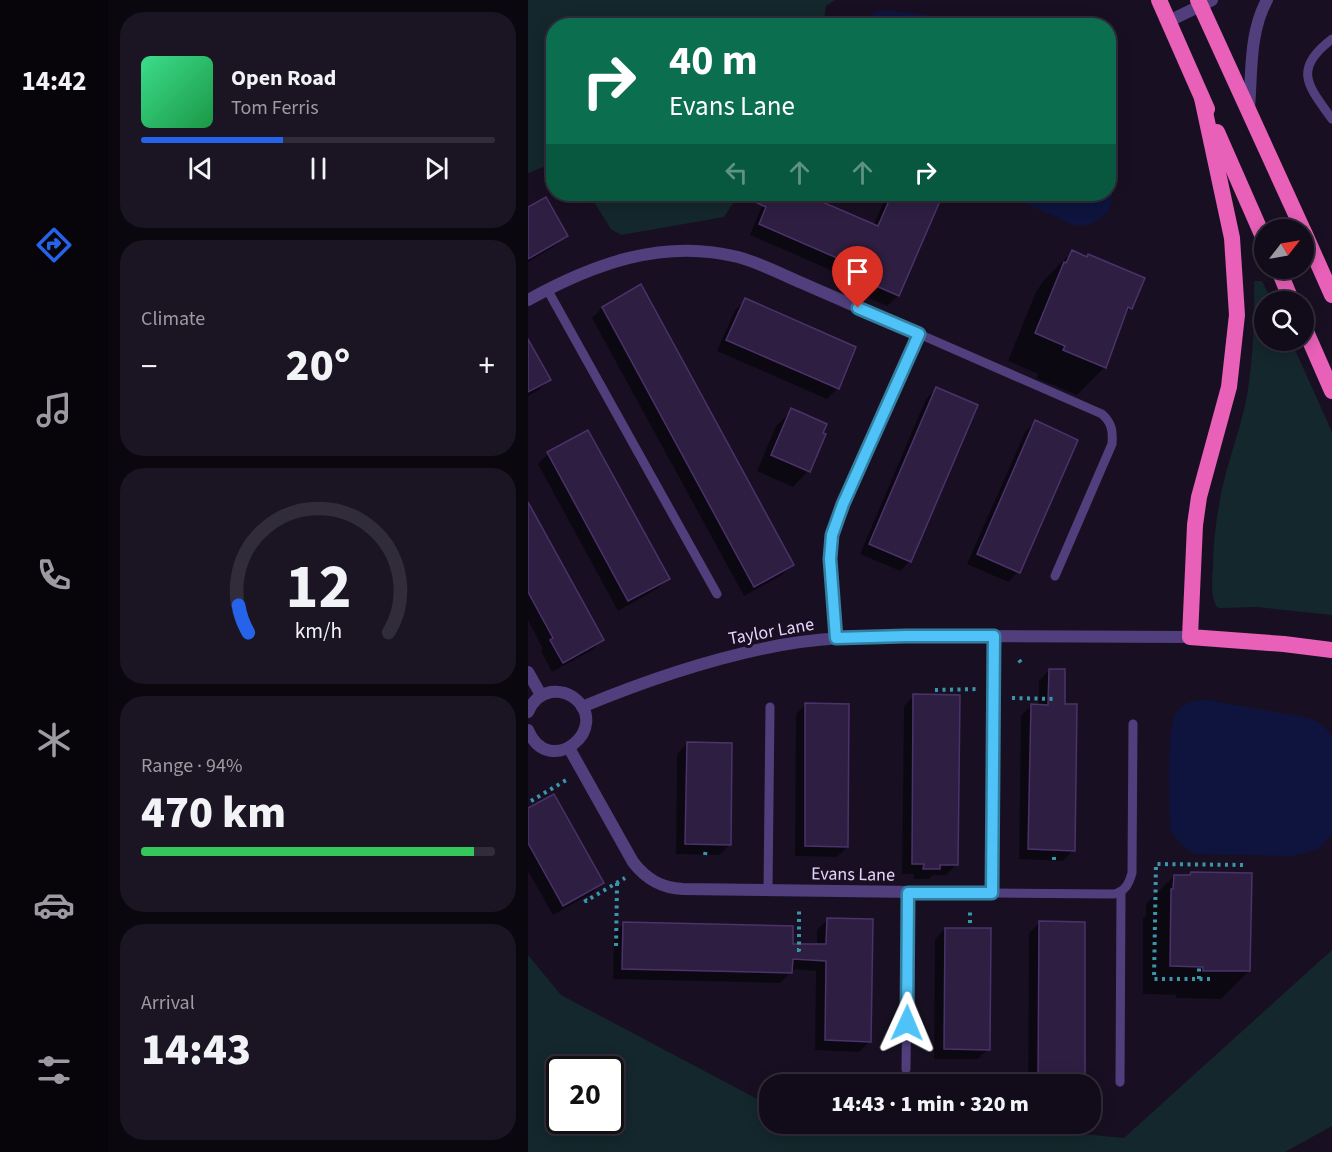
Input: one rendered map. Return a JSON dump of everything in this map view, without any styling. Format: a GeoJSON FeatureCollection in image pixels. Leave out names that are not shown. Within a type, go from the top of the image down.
{"type":"FeatureCollection","features":[{"type":"Feature","properties":{"kind":"highway"},"geometry":{"type":"LineString","coordinates":[[1159,0],[1255,219]]}},
{"type":"Feature","properties":{"kind":"highway"},"geometry":{"type":"LineString","coordinates":[[1204,2],[1298,219]]}},
{"type":"Feature","properties":{"kind":"highway"},"geometry":{"type":"LineString","coordinates":[[1202,98],[1233,238],[1237,315],[1229,387],[1199,497],[1195,525],[1190,638],[1284,644],[1332,650]]}},
{"type":"Feature","properties":{"kind":"highway"},"geometry":{"type":"LineString","coordinates":[[1314,255],[1332,295]]}},
{"type":"Feature","properties":{"kind":"highway"},"geometry":{"type":"LineString","coordinates":[[1314,350],[1332,392]]}},
{"type":"Feature","properties":{"kind":"street"},"geometry":{"type":"LineString","coordinates":[[1249,110],[1253,46],[1258,20],[1267,0]]}},
{"type":"Feature","properties":{"kind":"street"},"geometry":{"type":"LineString","coordinates":[[1169,21],[1204,2]]}},
{"type":"Feature","properties":{"kind":"street"},"geometry":{"type":"LineString","coordinates":[[528,300],[601,265],[634,256],[663,251],[707,252],[740,258],[919,334],[843,504],[832,535],[830,559],[836,638]]}},
{"type":"Feature","properties":{"kind":"street"},"geometry":{"type":"LineString","coordinates":[[992,893],[994,636]]}},
{"type":"Feature","properties":{"kind":"street","name":"Taylor Lane"},"geometry":{"type":"LineString","coordinates":[[582,707],[658,677],[698,665],[783,645],[836,638],[994,636],[1190,638]]}},
{"type":"Feature","properties":{"kind":"street"},"geometry":{"type":"LineString","coordinates":[[528,672],[541,696]]}},
{"type":"Feature","properties":{"kind":"street"},"geometry":{"type":"LineString","coordinates":[[528,712],[534,701],[541,696],[560,691],[577,700],[586,716],[583,735],[570,748],[552,750],[536,742],[529,734]]}},
{"type":"Feature","properties":{"kind":"street","name":"Evans Lane"},"geometry":{"type":"LineString","coordinates":[[570,748],[633,862],[647,877],[673,889],[992,893]]}},
{"type":"Feature","properties":{"kind":"lane"},"geometry":{"type":"LineString","coordinates":[[1332,39],[1314,55],[1306,70],[1311,90],[1332,119]]}},
{"type":"Feature","properties":{"kind":"lane"},"geometry":{"type":"LineString","coordinates":[[548,289],[717,594]]}},
{"type":"Feature","properties":{"kind":"lane"},"geometry":{"type":"LineString","coordinates":[[919,334],[1102,414],[1108,420],[1112,428],[1112,444],[1055,576]]}},
{"type":"Feature","properties":{"kind":"lane"},"geometry":{"type":"LineString","coordinates":[[768,890],[770,707]]}},
{"type":"Feature","properties":{"kind":"lane"},"geometry":{"type":"LineString","coordinates":[[992,893],[1114,894],[1121,892],[1128,885],[1132,873],[1133,724]]}},
{"type":"Feature","properties":{"kind":"lane"},"geometry":{"type":"LineString","coordinates":[[1120,1082],[1121,892]]}},
{"type":"Feature","properties":{"kind":"lane"},"geometry":{"type":"LineString","coordinates":[[906,1070],[908,893]]}},
{"type":"Feature","properties":{"kind":"path"},"geometry":{"type":"LineString","coordinates":[[934,690],[979,689]]}},
{"type":"Feature","properties":{"kind":"path"},"geometry":{"type":"LineString","coordinates":[[1012,698],[1055,699]]}},
{"type":"Feature","properties":{"kind":"path"},"geometry":{"type":"LineString","coordinates":[[531,801],[568,778]]}},
{"type":"Feature","properties":{"kind":"path"},"geometry":{"type":"LineString","coordinates":[[705,855],[706,849]]}},
{"type":"Feature","properties":{"kind":"path"},"geometry":{"type":"LineString","coordinates":[[1210,979],[1154,979],[1156,864],[1244,865]]}},
{"type":"Feature","properties":{"kind":"path"},"geometry":{"type":"LineString","coordinates":[[585,899],[586,901],[626,878]]}},
{"type":"Feature","properties":{"kind":"path"},"geometry":{"type":"LineString","coordinates":[[617,883],[617,949]]}},
{"type":"Feature","properties":{"kind":"path"},"geometry":{"type":"LineString","coordinates":[[797,950],[799,950],[799,907]]}},
{"type":"Feature","properties":{"kind":"path"},"geometry":{"type":"LineString","coordinates":[[970,910],[970,923]]}},
{"type":"Feature","properties":{"kind":"path"},"geometry":{"type":"LineString","coordinates":[[1199,967],[1199,979]]}},
{"type":"Feature","properties":{"kind":"green space"},"geometry":{"type":"Polygon","coordinates":[[[528,0],[835,0],[826,6],[824,18],[546,18],[546,166],[528,173],[528,0]]]}},
{"type":"Feature","properties":{"kind":"green space"},"geometry":{"type":"Polygon","coordinates":[[[593,201],[734,201],[724,217],[621,235],[611,229],[593,201]]]}},
{"type":"Feature","properties":{"kind":"green space"},"geometry":{"type":"Polygon","coordinates":[[[1254,281],[1262,281],[1267,291],[1254,291],[1254,281]]]}},
{"type":"Feature","properties":{"kind":"green space"},"geometry":{"type":"Polygon","coordinates":[[[1254,310],[1254,351],[1296,351],[1332,432],[1332,615],[1257,607],[1220,608],[1217,607],[1213,598],[1212,582],[1218,508],[1247,396],[1254,310]]]}},
{"type":"Feature","properties":{"kind":"green space"},"geometry":{"type":"Polygon","coordinates":[[[1332,950],[1332,1126],[1285,1152],[528,1152],[528,955],[561,995],[759,1100],[759,1134],[1084,1134],[1124,1138],[1332,950]]]}},
{"type":"Feature","properties":{"kind":"shaded area"},"geometry":{"type":"Polygon","coordinates":[[[887,10],[950,18],[869,18],[875,12],[887,10]]]}},
{"type":"Feature","properties":{"kind":"shaded area"},"geometry":{"type":"Polygon","coordinates":[[[1019,201],[1111,201],[1105,215],[1091,224],[1077,226],[1019,201]]]}},
{"type":"Feature","properties":{"kind":"shaded area"},"geometry":{"type":"Polygon","coordinates":[[[1206,700],[1309,718],[1320,723],[1327,730],[1332,737],[1332,835],[1318,849],[1293,856],[1197,854],[1178,841],[1170,828],[1169,754],[1172,726],[1180,708],[1192,702],[1206,700]]]}},
{"type":"Feature","properties":{"kind":"building"},"geometry":{"type":"Polygon","coordinates":[[[546,197],[546,201],[548,201],[568,236],[528,259],[528,207],[546,197]]]}},
{"type":"Feature","properties":{"kind":"building"},"geometry":{"type":"Polygon","coordinates":[[[753,201],[820,201],[878,226],[889,201],[940,201],[899,296],[856,277],[860,268],[759,224],[766,207],[753,201]]]}},
{"type":"Feature","properties":{"kind":"building"},"geometry":{"type":"Polygon","coordinates":[[[1072,250],[1087,257],[1088,254],[1145,278],[1132,309],[1128,307],[1106,368],[1063,350],[1065,346],[1035,333],[1064,262],[1066,263],[1072,250]]]}},
{"type":"Feature","properties":{"kind":"building"},"geometry":{"type":"Polygon","coordinates":[[[641,284],[794,565],[754,587],[602,307],[641,284]]]}},
{"type":"Feature","properties":{"kind":"building"},"geometry":{"type":"Polygon","coordinates":[[[745,298],[856,347],[839,389],[726,340],[745,298]]]}},
{"type":"Feature","properties":{"kind":"building"},"geometry":{"type":"Polygon","coordinates":[[[528,339],[551,380],[528,392],[528,339]]]}},
{"type":"Feature","properties":{"kind":"building"},"geometry":{"type":"Polygon","coordinates":[[[936,387],[978,405],[911,562],[869,544],[936,387]]]}},
{"type":"Feature","properties":{"kind":"building"},"geometry":{"type":"Polygon","coordinates":[[[791,408],[827,424],[823,433],[826,434],[810,472],[771,455],[791,408]]]}},
{"type":"Feature","properties":{"kind":"building"},"geometry":{"type":"Polygon","coordinates":[[[1035,420],[1078,440],[1020,573],[977,554],[1035,420]]]}},
{"type":"Feature","properties":{"kind":"building"},"geometry":{"type":"Polygon","coordinates":[[[588,430],[670,579],[628,601],[547,452],[588,430]]]}},
{"type":"Feature","properties":{"kind":"building"},"geometry":{"type":"Polygon","coordinates":[[[528,502],[604,640],[563,663],[550,640],[553,638],[528,592],[528,502]]]}},
{"type":"Feature","properties":{"kind":"building"},"geometry":{"type":"Polygon","coordinates":[[[1049,669],[1065,669],[1065,704],[1077,704],[1075,851],[1028,849],[1031,704],[1048,705],[1049,669]]]}},
{"type":"Feature","properties":{"kind":"building"},"geometry":{"type":"Polygon","coordinates":[[[913,694],[960,695],[958,865],[940,865],[940,869],[923,869],[924,864],[912,864],[913,694]]]}},
{"type":"Feature","properties":{"kind":"building"},"geometry":{"type":"Polygon","coordinates":[[[805,703],[849,704],[848,847],[805,846],[805,703]]]}},
{"type":"Feature","properties":{"kind":"building"},"geometry":{"type":"Polygon","coordinates":[[[687,742],[732,743],[731,845],[685,844],[687,742]]]}},
{"type":"Feature","properties":{"kind":"building"},"geometry":{"type":"Polygon","coordinates":[[[554,794],[604,883],[563,906],[528,843],[528,808],[554,794]]]}},
{"type":"Feature","properties":{"kind":"building"},"geometry":{"type":"Polygon","coordinates":[[[1191,872],[1252,873],[1250,971],[1203,971],[1203,967],[1170,966],[1171,889],[1173,889],[1174,875],[1190,875],[1191,872]]]}},
{"type":"Feature","properties":{"kind":"building"},"geometry":{"type":"Polygon","coordinates":[[[827,918],[873,919],[871,1042],[825,1040],[826,961],[793,959],[792,973],[622,969],[623,922],[793,926],[793,944],[826,944],[827,918]]]}},
{"type":"Feature","properties":{"kind":"building"},"geometry":{"type":"Polygon","coordinates":[[[1039,921],[1085,922],[1085,1074],[1038,1074],[1039,921]]]}},
{"type":"Feature","properties":{"kind":"building"},"geometry":{"type":"Polygon","coordinates":[[[945,928],[991,928],[990,1050],[944,1049],[945,928]]]}},
{"type":"Feature","properties":{"kind":"route"},"geometry":{"type":"LineString","coordinates":[[858,308],[919,334],[843,504],[832,535],[830,559],[836,638],[994,636],[992,893],[908,893],[907,1023]]}}]}
